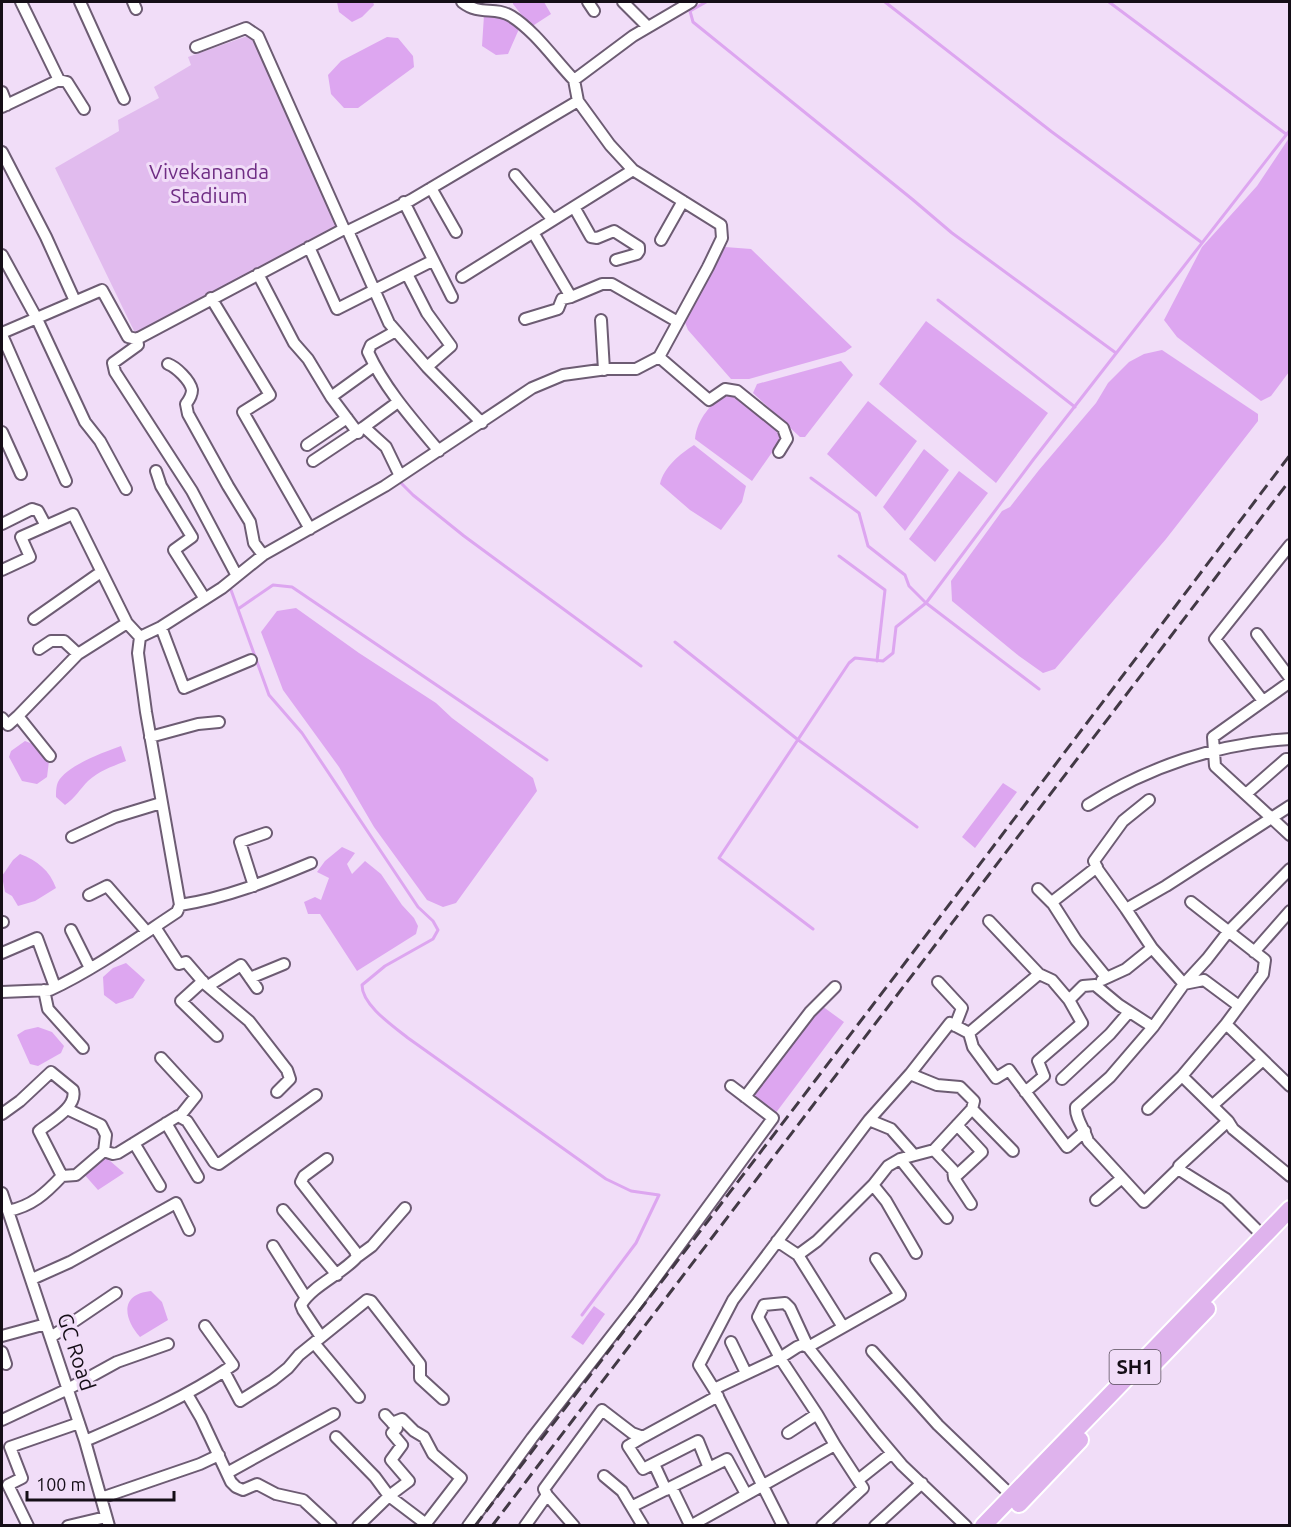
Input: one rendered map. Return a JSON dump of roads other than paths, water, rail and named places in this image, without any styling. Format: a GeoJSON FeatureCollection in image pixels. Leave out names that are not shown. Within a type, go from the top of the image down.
{"type":"FeatureCollection","features":[{"type":"Feature","properties":{"kind":"main road","name":"SH1"},"geometry":{"type":"LineString","coordinates":[[983,1526],[1290,1209]]}},
{"type":"Feature","properties":{"kind":"main road","name":"SH1"},"geometry":{"type":"LineString","coordinates":[[998,1526],[1290,1225]]}},
{"type":"Feature","properties":{"kind":"street"},"geometry":{"type":"LineString","coordinates":[[21,2],[59,80]]}},
{"type":"Feature","properties":{"kind":"street"},"geometry":{"type":"LineString","coordinates":[[80,2],[124,99]]}},
{"type":"Feature","properties":{"kind":"street"},"geometry":{"type":"LineString","coordinates":[[140,637],[161,627],[205,599],[263,555],[400,476],[532,388],[563,375],[636,369],[659,357],[722,238],[721,225],[633,170],[610,145],[578,101],[574,80],[529,31],[510,15],[496,10],[477,10],[462,2]]}},
{"type":"Feature","properties":{"kind":"street"},"geometry":{"type":"LineString","coordinates":[[623,2],[648,27]]}},
{"type":"Feature","properties":{"kind":"street"},"geometry":{"type":"LineString","coordinates":[[574,80],[677,5],[691,2]]}},
{"type":"Feature","properties":{"kind":"street"},"geometry":{"type":"LineString","coordinates":[[196,47],[246,28],[258,36],[389,323],[482,423]]}},
{"type":"Feature","properties":{"kind":"street"},"geometry":{"type":"LineString","coordinates":[[2,92],[4,106],[59,80],[67,82],[84,109]]}},
{"type":"Feature","properties":{"kind":"street"},"geometry":{"type":"LineString","coordinates":[[66,481],[2,334],[102,290],[128,337],[137,339],[309,247],[431,188],[578,101]]}},
{"type":"Feature","properties":{"kind":"street"},"geometry":{"type":"LineString","coordinates":[[2,152],[46,237],[75,301]]}},
{"type":"Feature","properties":{"kind":"street"},"geometry":{"type":"LineString","coordinates":[[462,277],[633,170]]}},
{"type":"Feature","properties":{"kind":"street"},"geometry":{"type":"LineString","coordinates":[[515,175],[553,220]]}},
{"type":"Feature","properties":{"kind":"street"},"geometry":{"type":"LineString","coordinates":[[431,188],[456,232]]}},
{"type":"Feature","properties":{"kind":"street"},"geometry":{"type":"LineString","coordinates":[[661,240],[683,201]]}},
{"type":"Feature","properties":{"kind":"street"},"geometry":{"type":"LineString","coordinates":[[404,202],[452,297]]}},
{"type":"Feature","properties":{"kind":"street"},"geometry":{"type":"LineString","coordinates":[[574,207],[591,237],[597,238],[614,231],[639,247],[637,254],[616,260]]}},
{"type":"Feature","properties":{"kind":"street"},"geometry":{"type":"LineString","coordinates":[[534,234],[571,297]]}},
{"type":"Feature","properties":{"kind":"street"},"geometry":{"type":"LineString","coordinates":[[309,247],[337,309],[375,292],[432,261]]}},
{"type":"Feature","properties":{"kind":"street"},"geometry":{"type":"LineString","coordinates":[[2,255],[37,319],[85,422],[100,441],[126,489]]}},
{"type":"Feature","properties":{"kind":"street"},"geometry":{"type":"LineString","coordinates":[[258,274],[294,343],[308,359],[331,397],[347,418],[386,447],[400,476]]}},
{"type":"Feature","properties":{"kind":"street"},"geometry":{"type":"LineString","coordinates":[[407,274],[427,313],[451,346],[428,367]]}},
{"type":"Feature","properties":{"kind":"street"},"geometry":{"type":"LineString","coordinates":[[525,319],[558,309],[562,299],[602,284],[612,284],[678,322]]}},
{"type":"Feature","properties":{"kind":"street"},"geometry":{"type":"LineString","coordinates":[[212,298],[270,394],[243,412],[310,529]]}},
{"type":"Feature","properties":{"kind":"street"},"geometry":{"type":"LineString","coordinates":[[601,320],[604,370]]}},
{"type":"Feature","properties":{"kind":"street"},"geometry":{"type":"LineString","coordinates":[[396,330],[368,348],[368,352],[374,366],[398,402],[439,451]]}},
{"type":"Feature","properties":{"kind":"street"},"geometry":{"type":"LineString","coordinates":[[137,339],[138,345],[113,363],[115,372],[192,491],[237,576]]}},
{"type":"Feature","properties":{"kind":"street"},"geometry":{"type":"LineString","coordinates":[[659,357],[709,400],[725,389],[737,391],[783,428],[787,440],[779,452]]}},
{"type":"Feature","properties":{"kind":"street"},"geometry":{"type":"LineString","coordinates":[[168,364],[175,367],[191,388],[192,393],[186,404],[188,414],[250,522],[254,543],[263,555]]}},
{"type":"Feature","properties":{"kind":"street"},"geometry":{"type":"LineString","coordinates":[[331,397],[374,366]]}},
{"type":"Feature","properties":{"kind":"street"},"geometry":{"type":"LineString","coordinates":[[313,461],[361,430],[398,402]]}},
{"type":"Feature","properties":{"kind":"street"},"geometry":{"type":"LineString","coordinates":[[307,445],[347,418]]}},
{"type":"Feature","properties":{"kind":"street"},"geometry":{"type":"LineString","coordinates":[[2,432],[21,474]]}},
{"type":"Feature","properties":{"kind":"street"},"geometry":{"type":"LineString","coordinates":[[156,471],[161,486],[192,537],[174,550],[205,599]]}},
{"type":"Feature","properties":{"kind":"street"},"geometry":{"type":"LineString","coordinates":[[2,524],[36,509],[46,526]]}},
{"type":"Feature","properties":{"kind":"street"},"geometry":{"type":"LineString","coordinates":[[2,570],[30,557],[21,537],[73,514],[127,622],[140,637],[138,653],[150,737],[180,905],[177,912],[151,929],[90,968],[49,989],[2,992]]}},
{"type":"Feature","properties":{"kind":"street"},"geometry":{"type":"LineString","coordinates":[[1263,701],[1215,639],[1290,545]]}},
{"type":"Feature","properties":{"kind":"street"},"geometry":{"type":"LineString","coordinates":[[34,619],[101,572]]}},
{"type":"Feature","properties":{"kind":"street"},"geometry":{"type":"LineString","coordinates":[[4,724],[18,716],[78,654],[127,622]]}},
{"type":"Feature","properties":{"kind":"street"},"geometry":{"type":"LineString","coordinates":[[161,627],[184,688],[251,660]]}},
{"type":"Feature","properties":{"kind":"street"},"geometry":{"type":"LineString","coordinates":[[1257,634],[1290,680],[1213,737],[1215,766],[1290,835]]}},
{"type":"Feature","properties":{"kind":"street"},"geometry":{"type":"LineString","coordinates":[[39,649],[51,641],[64,641],[78,654]]}},
{"type":"Feature","properties":{"kind":"street"},"geometry":{"type":"LineString","coordinates":[[18,716],[50,756]]}},
{"type":"Feature","properties":{"kind":"street"},"geometry":{"type":"LineString","coordinates":[[150,737],[198,724],[219,722]]}},
{"type":"Feature","properties":{"kind":"street"},"geometry":{"type":"LineString","coordinates":[[1088,805],[1138,777],[1192,757],[1249,743],[1290,739]]}},
{"type":"Feature","properties":{"kind":"street"},"geometry":{"type":"LineString","coordinates":[[1246,794],[1286,759],[1290,759]]}},
{"type":"Feature","properties":{"kind":"street"},"geometry":{"type":"LineString","coordinates":[[1149,800],[1122,821],[1094,861],[1152,948],[1184,984]]}},
{"type":"Feature","properties":{"kind":"street"},"geometry":{"type":"LineString","coordinates":[[72,837],[115,817],[161,803]]}},
{"type":"Feature","properties":{"kind":"street"},"geometry":{"type":"LineString","coordinates":[[1126,909],[1290,806]]}},
{"type":"Feature","properties":{"kind":"street"},"geometry":{"type":"LineString","coordinates":[[254,886],[240,842],[266,833]]}},
{"type":"Feature","properties":{"kind":"street"},"geometry":{"type":"LineString","coordinates":[[180,905],[206,901],[254,886],[311,863]]}},
{"type":"Feature","properties":{"kind":"street"},"geometry":{"type":"LineString","coordinates":[[1052,902],[1097,867]]}},
{"type":"Feature","properties":{"kind":"street"},"geometry":{"type":"LineString","coordinates":[[1228,1121],[1144,1202],[1088,1140],[1086,1131],[1076,1114],[1077,1107],[1110,1077],[1228,932],[1290,869]]}},
{"type":"Feature","properties":{"kind":"street"},"geometry":{"type":"LineString","coordinates":[[89,895],[107,886],[151,929],[180,964],[186,962],[249,1021],[287,1070],[290,1079],[277,1092]]}},
{"type":"Feature","properties":{"kind":"street"},"geometry":{"type":"LineString","coordinates":[[1038,889],[1052,902],[1076,940],[1106,977]]}},
{"type":"Feature","properties":{"kind":"street"},"geometry":{"type":"LineString","coordinates":[[1148,1108],[1182,1076],[1226,1024],[1263,974],[1265,960],[1191,902]]}},
{"type":"Feature","properties":{"kind":"street"},"geometry":{"type":"LineString","coordinates":[[1254,952],[1290,911]]}},
{"type":"Feature","properties":{"kind":"street"},"geometry":{"type":"LineString","coordinates":[[989,921],[1039,974],[1052,980],[1069,1000],[1082,1023],[1038,1061],[1044,1076],[1025,1092]]}},
{"type":"Feature","properties":{"kind":"street"},"geometry":{"type":"LineString","coordinates":[[71,930],[90,968]]}},
{"type":"Feature","properties":{"kind":"street"},"geometry":{"type":"LineString","coordinates":[[2,954],[37,938],[49,989],[48,1009],[83,1048]]}},
{"type":"Feature","properties":{"kind":"street"},"geometry":{"type":"LineString","coordinates":[[1069,1000],[1083,987],[1095,985],[1106,977],[1126,969],[1152,948]]}},
{"type":"Feature","properties":{"kind":"street"},"geometry":{"type":"LineString","coordinates":[[250,978],[284,964]]}},
{"type":"Feature","properties":{"kind":"street"},"geometry":{"type":"LineString","coordinates":[[217,1036],[181,1001],[206,983],[241,965],[257,988]]}},
{"type":"Feature","properties":{"kind":"street"},"geometry":{"type":"LineString","coordinates":[[969,1032],[1039,974]]}},
{"type":"Feature","properties":{"kind":"street"},"geometry":{"type":"LineString","coordinates":[[1184,984],[1204,980],[1239,1006]]}},
{"type":"Feature","properties":{"kind":"street"},"geometry":{"type":"LineString","coordinates":[[938,982],[962,1008],[955,1026]]}},
{"type":"Feature","properties":{"kind":"street"},"geometry":{"type":"LineString","coordinates":[[1095,985],[1129,1012],[1153,1027]]}},
{"type":"Feature","properties":{"kind":"street"},"geometry":{"type":"LineString","coordinates":[[746,1097],[810,1011],[835,987]]}},
{"type":"Feature","properties":{"kind":"street"},"geometry":{"type":"LineString","coordinates":[[1062,1078],[1110,1034],[1129,1012]]}},
{"type":"Feature","properties":{"kind":"street"},"geometry":{"type":"LineString","coordinates":[[783,1526],[716,1393],[699,1365],[733,1300],[869,1120],[910,1074],[950,1023],[969,1032]]}},
{"type":"Feature","properties":{"kind":"street"},"geometry":{"type":"LineString","coordinates":[[1226,1024],[1289,1084]]}},
{"type":"Feature","properties":{"kind":"street"},"geometry":{"type":"LineString","coordinates":[[969,1032],[973,1047],[996,1078],[1009,1070],[1067,1147],[1086,1131]]}},
{"type":"Feature","properties":{"kind":"street"},"geometry":{"type":"LineString","coordinates":[[104,1151],[118,1153],[180,1116],[196,1096],[161,1058]]}},
{"type":"Feature","properties":{"kind":"street"},"geometry":{"type":"LineString","coordinates":[[1213,1105],[1263,1060]]}},
{"type":"Feature","properties":{"kind":"street"},"geometry":{"type":"LineString","coordinates":[[2,1114],[20,1101],[51,1072],[73,1090],[75,1094],[67,1109],[39,1131],[62,1176]]}},
{"type":"Feature","properties":{"kind":"street"},"geometry":{"type":"LineString","coordinates":[[798,1255],[817,1241],[873,1185],[888,1166],[900,1159],[934,1150],[972,1109],[974,1101],[960,1087],[937,1085],[910,1074]]}},
{"type":"Feature","properties":{"kind":"street"},"geometry":{"type":"LineString","coordinates":[[1182,1076],[1213,1105],[1233,1130],[1290,1176]]}},
{"type":"Feature","properties":{"kind":"street"},"geometry":{"type":"LineString","coordinates":[[468,1526],[532,1438],[638,1302],[773,1118],[731,1086]]}},
{"type":"Feature","properties":{"kind":"street"},"geometry":{"type":"LineString","coordinates":[[180,1116],[187,1121],[214,1162],[219,1164],[316,1095]]}},
{"type":"Feature","properties":{"kind":"street"},"geometry":{"type":"LineString","coordinates":[[8,1211],[20,1208],[44,1196],[62,1176],[76,1175],[104,1151],[105,1129],[67,1109]]}},
{"type":"Feature","properties":{"kind":"street"},"geometry":{"type":"LineString","coordinates":[[972,1109],[1013,1151]]}},
{"type":"Feature","properties":{"kind":"street"},"geometry":{"type":"LineString","coordinates":[[869,1120],[891,1130],[914,1155]]}},
{"type":"Feature","properties":{"kind":"street"},"geometry":{"type":"LineString","coordinates":[[166,1123],[198,1177]]}},
{"type":"Feature","properties":{"kind":"street"},"geometry":{"type":"LineString","coordinates":[[954,1178],[982,1152],[957,1125]]}},
{"type":"Feature","properties":{"kind":"street"},"geometry":{"type":"LineString","coordinates":[[134,1143],[160,1186]]}},
{"type":"Feature","properties":{"kind":"street"},"geometry":{"type":"LineString","coordinates":[[934,1150],[953,1170],[954,1178],[971,1204]]}},
{"type":"Feature","properties":{"kind":"street"},"geometry":{"type":"LineString","coordinates":[[327,1159],[304,1176],[301,1182],[357,1257]]}},
{"type":"Feature","properties":{"kind":"street"},"geometry":{"type":"LineString","coordinates":[[900,1159],[947,1218]]}},
{"type":"Feature","properties":{"kind":"street"},"geometry":{"type":"LineString","coordinates":[[1178,1169],[1226,1199],[1263,1236]]}},
{"type":"Feature","properties":{"kind":"street"},"geometry":{"type":"LineString","coordinates":[[1096,1200],[1122,1178]]}},
{"type":"Feature","properties":{"kind":"street"},"geometry":{"type":"LineString","coordinates":[[873,1185],[886,1201],[916,1253]]}},
{"type":"Feature","properties":{"kind":"street","name":"GC Road"},"geometry":{"type":"LineString","coordinates":[[2,1193],[85,1441],[107,1521]]}},
{"type":"Feature","properties":{"kind":"street"},"geometry":{"type":"LineString","coordinates":[[32,1279],[70,1262],[176,1203],[189,1230]]}},
{"type":"Feature","properties":{"kind":"street"},"geometry":{"type":"LineString","coordinates":[[359,1397],[317,1340],[301,1305],[306,1298],[372,1246],[405,1208]]}},
{"type":"Feature","properties":{"kind":"street"},"geometry":{"type":"LineString","coordinates":[[283,1210],[337,1275]]}},
{"type":"Feature","properties":{"kind":"street"},"geometry":{"type":"LineString","coordinates":[[777,1241],[798,1255],[843,1327]]}},
{"type":"Feature","properties":{"kind":"street"},"geometry":{"type":"LineString","coordinates":[[273,1246],[306,1298]]}},
{"type":"Feature","properties":{"kind":"street"},"geometry":{"type":"LineString","coordinates":[[709,1468],[698,1441],[643,1469],[628,1446],[746,1373],[802,1345],[808,1347],[900,1295],[876,1259]]}},
{"type":"Feature","properties":{"kind":"street"},"geometry":{"type":"LineString","coordinates":[[51,1337],[116,1293]]}},
{"type":"Feature","properties":{"kind":"street"},"geometry":{"type":"LineString","coordinates":[[224,1371],[240,1401],[273,1380],[364,1302],[371,1301],[420,1364],[420,1378],[443,1399]]}},
{"type":"Feature","properties":{"kind":"street"},"geometry":{"type":"LineString","coordinates":[[822,1526],[863,1488],[780,1358],[758,1317],[764,1305],[785,1303],[790,1308],[808,1347],[892,1453],[966,1526]]}},
{"type":"Feature","properties":{"kind":"street"},"geometry":{"type":"LineString","coordinates":[[2,1336],[46,1324]]}},
{"type":"Feature","properties":{"kind":"street"},"geometry":{"type":"LineString","coordinates":[[85,1441],[161,1408],[233,1365],[205,1326]]}},
{"type":"Feature","properties":{"kind":"street"},"geometry":{"type":"LineString","coordinates":[[731,1342],[746,1373]]}},
{"type":"Feature","properties":{"kind":"street"},"geometry":{"type":"LineString","coordinates":[[2,1420],[68,1389],[117,1362],[168,1344]]}},
{"type":"Feature","properties":{"kind":"street"},"geometry":{"type":"LineString","coordinates":[[872,1351],[938,1425],[1012,1496]]}},
{"type":"Feature","properties":{"kind":"street"},"geometry":{"type":"LineString","coordinates":[[186,1394],[201,1418],[236,1487],[243,1490],[257,1484],[276,1494],[303,1500],[331,1526]]}},
{"type":"Feature","properties":{"kind":"street"},"geometry":{"type":"LineString","coordinates":[[573,1526],[544,1490],[603,1410],[632,1433],[642,1437]]}},
{"type":"Feature","properties":{"kind":"street"},"geometry":{"type":"LineString","coordinates":[[227,1473],[334,1414]]}},
{"type":"Feature","properties":{"kind":"street"},"geometry":{"type":"LineString","coordinates":[[788,1433],[817,1414]]}},
{"type":"Feature","properties":{"kind":"street"},"geometry":{"type":"LineString","coordinates":[[336,1437],[375,1477],[389,1496],[425,1525],[461,1478],[433,1454],[424,1437],[402,1419],[389,1419],[397,1428],[392,1432],[402,1445],[391,1460],[409,1481],[389,1496],[358,1526]]}},
{"type":"Feature","properties":{"kind":"street"},"geometry":{"type":"LineString","coordinates":[[28,1526],[8,1485],[22,1478],[10,1447],[79,1423]]}},
{"type":"Feature","properties":{"kind":"street"},"geometry":{"type":"LineString","coordinates":[[654,1464],[693,1525],[835,1444]]}},
{"type":"Feature","properties":{"kind":"street"},"geometry":{"type":"LineString","coordinates":[[858,1480],[892,1453]]}},
{"type":"Feature","properties":{"kind":"street"},"geometry":{"type":"LineString","coordinates":[[100,1498],[200,1464],[219,1455]]}},
{"type":"Feature","properties":{"kind":"street"},"geometry":{"type":"LineString","coordinates":[[633,1506],[728,1459],[746,1494]]}},
{"type":"Feature","properties":{"kind":"street"},"geometry":{"type":"LineString","coordinates":[[604,1476],[622,1491],[643,1526]]}},
{"type":"Feature","properties":{"kind":"street"},"geometry":{"type":"LineString","coordinates":[[875,1526],[922,1483]]}},
{"type":"Feature","properties":{"kind":"street"},"geometry":{"type":"LineString","coordinates":[[525,1526],[547,1495]]}},
{"type":"Feature","properties":{"kind":"street"},"geometry":{"type":"LineString","coordinates":[[68,1526],[107,1521]]}},
{"type":"Feature","properties":{"kind":"waterway"},"geometry":{"type":"LineString","coordinates":[[706,2],[690,11],[693,22],[952,233],[1116,353]]}},
{"type":"Feature","properties":{"kind":"waterway"},"geometry":{"type":"LineString","coordinates":[[885,2],[1052,132],[1201,242]]}},
{"type":"Feature","properties":{"kind":"waterway"},"geometry":{"type":"LineString","coordinates":[[1109,2],[1286,134]]}},
{"type":"Feature","properties":{"kind":"waterway"},"geometry":{"type":"LineString","coordinates":[[813,929],[719,858],[849,663],[855,658],[883,661],[893,653],[896,627],[926,603],[1033,460],[1290,130]]}},
{"type":"Feature","properties":{"kind":"waterway"},"geometry":{"type":"LineString","coordinates":[[938,300],[1075,407]]}},
{"type":"Feature","properties":{"kind":"waterway"},"geometry":{"type":"LineString","coordinates":[[811,478],[859,513],[868,546],[905,575],[909,586],[926,603],[1039,689]]}},
{"type":"Feature","properties":{"kind":"waterway"},"geometry":{"type":"LineString","coordinates":[[399,481],[464,536],[641,666]]}},
{"type":"Feature","properties":{"kind":"waterway"},"geometry":{"type":"LineString","coordinates":[[839,556],[885,590],[877,661]]}},
{"type":"Feature","properties":{"kind":"waterway"},"geometry":{"type":"LineString","coordinates":[[238,609],[273,585],[292,587],[547,760]]}},
{"type":"Feature","properties":{"kind":"waterway"},"geometry":{"type":"LineString","coordinates":[[231,590],[269,695],[302,733],[418,907],[433,921],[438,930],[433,939],[385,966],[362,985],[367,1000],[379,1014],[408,1038],[606,1179],[631,1191],[659,1195],[636,1243],[582,1315]]}},
{"type":"Feature","properties":{"kind":"waterway"},"geometry":{"type":"LineString","coordinates":[[675,642],[797,739],[917,827]]}},
{"type":"Feature","properties":{"kind":"railway"},"geometry":{"type":"LineString","coordinates":[[475,1526],[1290,455]]}},
{"type":"Feature","properties":{"kind":"railway"},"geometry":{"type":"LineString","coordinates":[[492,1526],[1290,480]]}},
{"type":"Feature","properties":{"kind":"park label","name":"Vivekananda Stadium"},"geometry":{"type":"Point","coordinates":[209,184]}}]}
